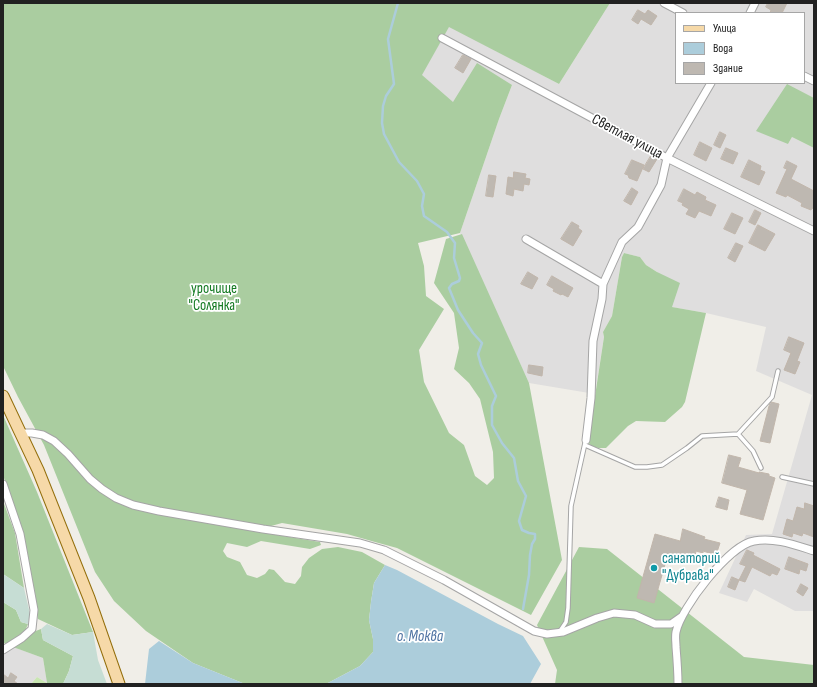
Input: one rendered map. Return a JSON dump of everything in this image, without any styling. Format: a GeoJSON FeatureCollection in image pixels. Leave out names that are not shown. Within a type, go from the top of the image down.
{"type":"FeatureCollection","features":[{"type":"Feature","properties":{"kind":"main road"},"geometry":{"type":"LineString","coordinates":[[3,396],[41,477],[89,598],[119,684]]}},
{"type":"Feature","properties":{"kind":"street"},"geometry":{"type":"LineString","coordinates":[[664,3],[681,12]]}},
{"type":"Feature","properties":{"kind":"street"},"geometry":{"type":"LineString","coordinates":[[750,12],[755,3]]}},
{"type":"Feature","properties":{"kind":"street","name":"Светлая улица"},"geometry":{"type":"LineString","coordinates":[[442,38],[667,158],[814,231]]}},
{"type":"Feature","properties":{"kind":"street"},"geometry":{"type":"LineString","coordinates":[[805,76],[814,81]]}},
{"type":"Feature","properties":{"kind":"street"},"geometry":{"type":"LineString","coordinates":[[586,442],[591,398],[593,341],[602,299],[603,284],[622,242],[638,227],[661,185],[667,158],[710,84]]}},
{"type":"Feature","properties":{"kind":"street"},"geometry":{"type":"LineString","coordinates":[[526,239],[603,284]]}},
{"type":"Feature","properties":{"kind":"street"},"geometry":{"type":"LineString","coordinates":[[21,433],[43,435],[54,441],[68,454],[90,479],[102,489],[116,498],[133,505],[167,513],[360,543],[384,550],[444,580],[534,631],[547,634],[563,632],[597,618],[614,614],[635,615],[655,624],[671,624],[681,618]]}},
{"type":"Feature","properties":{"kind":"street"},"geometry":{"type":"LineString","coordinates":[[3,484],[20,534],[34,610],[32,629],[22,638],[3,650]]}},
{"type":"Feature","properties":{"kind":"street"},"geometry":{"type":"LineString","coordinates":[[678,684],[676,632],[681,618],[696,592],[724,562],[743,545],[753,541],[769,540],[789,543],[814,551]]}},
{"type":"Feature","properties":{"kind":"lane"},"geometry":{"type":"LineString","coordinates":[[560,632],[566,622],[568,608],[571,506],[586,442],[635,467],[662,465],[702,436],[738,434],[772,397],[778,371]]}},
{"type":"Feature","properties":{"kind":"lane"},"geometry":{"type":"LineString","coordinates":[[738,434],[753,451],[761,468]]}},
{"type":"Feature","properties":{"kind":"lane"},"geometry":{"type":"LineString","coordinates":[[782,477],[814,484]]}},
{"type":"Feature","properties":{"kind":"shaded area"},"geometry":{"type":"Polygon","coordinates":[[[610,3],[814,3],[814,98],[786,85],[788,144],[792,137],[814,148],[814,611],[795,611],[754,589],[747,602],[719,593],[746,535],[772,534],[812,395],[756,371],[766,327],[706,313],[671,307],[657,272],[646,265],[640,257],[624,253],[622,257],[612,316],[603,332],[604,337],[595,394],[529,383],[460,233],[512,85],[453,103],[421,75],[449,26],[559,84],[610,3]]]}},
{"type":"Feature","properties":{"kind":"shaded area"},"geometry":{"type":"Polygon","coordinates":[[[3,643],[43,658],[47,683],[37,677],[31,684],[3,684],[3,643]]]}},
{"type":"Feature","properties":{"kind":"green space","name":"урочище \"Солянка\""},"geometry":{"type":"Polygon","coordinates":[[[3,3],[610,3],[559,84],[449,27],[422,75],[453,102],[477,63],[512,85],[460,233],[418,243],[424,266],[426,296],[444,309],[419,350],[424,382],[449,433],[464,445],[475,476],[487,485],[494,478],[493,452],[480,399],[469,383],[454,369],[459,348],[454,313],[434,283],[446,239],[462,234],[529,383],[562,560],[531,615],[397,548],[347,534],[282,523],[253,531],[320,542],[321,545],[310,549],[261,541],[247,547],[227,543],[223,551],[227,557],[240,562],[247,575],[257,578],[265,574],[269,569],[274,570],[285,582],[295,584],[301,576],[302,567],[309,558],[322,549],[338,547],[362,552],[385,565],[374,583],[371,602],[369,620],[373,639],[373,652],[360,666],[326,684],[245,684],[193,663],[146,631],[114,601],[95,572],[44,445],[3,366],[3,3]]]}},
{"type":"Feature","properties":{"kind":"green space"},"geometry":{"type":"Polygon","coordinates":[[[787,84],[814,98],[814,148],[792,137],[788,144],[756,131],[787,84]]]}},
{"type":"Feature","properties":{"kind":"green space"},"geometry":{"type":"Polygon","coordinates":[[[624,253],[640,257],[646,265],[680,283],[672,307],[706,313],[685,402],[682,407],[665,422],[636,421],[628,426],[606,448],[596,448],[591,446],[588,442],[604,337],[603,332],[612,316],[622,257],[624,253]]]}},
{"type":"Feature","properties":{"kind":"green space"},"geometry":{"type":"Polygon","coordinates":[[[3,415],[37,492],[93,632],[72,635],[38,619],[35,593],[22,532],[3,475],[3,415]]]}},
{"type":"Feature","properties":{"kind":"green space"},"geometry":{"type":"Polygon","coordinates":[[[3,501],[15,533],[24,588],[3,574],[3,501]]]}},
{"type":"Feature","properties":{"kind":"green space"},"geometry":{"type":"Polygon","coordinates":[[[579,547],[607,549],[744,657],[814,665],[814,684],[555,684],[557,670],[537,625],[579,547]]]}},
{"type":"Feature","properties":{"kind":"green space"},"geometry":{"type":"Polygon","coordinates":[[[3,574],[24,588],[30,614],[28,624],[21,622],[16,610],[3,602],[3,574]]]}},
{"type":"Feature","properties":{"kind":"green space"},"geometry":{"type":"Polygon","coordinates":[[[3,602],[16,610],[21,622],[28,624],[25,631],[7,644],[3,643],[3,602]]]}},
{"type":"Feature","properties":{"kind":"green space"},"geometry":{"type":"Polygon","coordinates":[[[47,624],[72,635],[93,632],[98,660],[107,684],[63,684],[69,671],[73,656],[43,640],[41,629],[47,624]]]}},
{"type":"Feature","properties":{"kind":"green space"},"geometry":{"type":"Polygon","coordinates":[[[41,629],[43,640],[73,656],[69,671],[63,684],[47,683],[43,658],[13,647],[33,632],[41,629]]]}},
{"type":"Feature","properties":{"kind":"green space"},"geometry":{"type":"Polygon","coordinates":[[[37,677],[47,683],[55,684],[31,684],[37,677]]]}},
{"type":"Feature","properties":{"kind":"water","name":"о. Моква"},"geometry":{"type":"Polygon","coordinates":[[[385,565],[523,636],[541,664],[530,684],[326,684],[360,666],[373,652],[373,639],[369,620],[371,602],[374,583],[385,565]]]}},
{"type":"Feature","properties":{"kind":"water"},"geometry":{"type":"Polygon","coordinates":[[[159,641],[193,663],[245,684],[145,684],[149,649],[159,641]]]}},
{"type":"Feature","properties":{"kind":"building"},"geometry":{"type":"Polygon","coordinates":[[[768,3],[787,3],[782,12],[770,12],[771,10],[766,7],[768,3]]]}},
{"type":"Feature","properties":{"kind":"building"},"geometry":{"type":"Polygon","coordinates":[[[638,10],[645,14],[648,10],[657,16],[651,25],[641,19],[638,24],[632,20],[638,10]]]}},
{"type":"Feature","properties":{"kind":"building"},"geometry":{"type":"Polygon","coordinates":[[[463,55],[471,59],[463,73],[455,68],[463,55]]]}},
{"type":"Feature","properties":{"kind":"building"},"geometry":{"type":"Polygon","coordinates":[[[720,132],[726,135],[720,148],[714,145],[720,132]]]}},
{"type":"Feature","properties":{"kind":"building"},"geometry":{"type":"Polygon","coordinates":[[[700,142],[712,148],[706,161],[694,155],[700,142]]]}},
{"type":"Feature","properties":{"kind":"building"},"geometry":{"type":"Polygon","coordinates":[[[726,148],[738,153],[733,164],[721,159],[726,148]]]}},
{"type":"Feature","properties":{"kind":"building"},"geometry":{"type":"Polygon","coordinates":[[[651,156],[657,159],[649,172],[643,169],[651,156]]]}},
{"type":"Feature","properties":{"kind":"building"},"geometry":{"type":"Polygon","coordinates":[[[632,160],[644,165],[637,181],[629,178],[628,175],[625,174],[632,160]]]}},
{"type":"Feature","properties":{"kind":"building"},"geometry":{"type":"Polygon","coordinates":[[[749,160],[761,166],[760,170],[765,172],[759,185],[741,177],[749,160]]]}},
{"type":"Feature","properties":{"kind":"building"},"geometry":{"type":"Polygon","coordinates":[[[787,161],[797,166],[791,179],[814,191],[814,209],[812,208],[811,210],[801,206],[802,203],[787,195],[786,197],[776,193],[787,169],[784,168],[787,161]]]}},
{"type":"Feature","properties":{"kind":"building"},"geometry":{"type":"Polygon","coordinates":[[[514,172],[526,174],[525,178],[530,179],[529,185],[524,184],[523,191],[514,189],[513,196],[506,194],[508,177],[513,178],[514,172]]]}},
{"type":"Feature","properties":{"kind":"building"},"geometry":{"type":"Polygon","coordinates":[[[489,175],[496,176],[493,197],[486,196],[489,175]]]}},
{"type":"Feature","properties":{"kind":"building"},"geometry":{"type":"Polygon","coordinates":[[[632,188],[638,192],[631,205],[624,201],[632,188]]]}},
{"type":"Feature","properties":{"kind":"building"},"geometry":{"type":"Polygon","coordinates":[[[684,189],[695,195],[697,192],[706,197],[705,200],[716,205],[711,216],[699,211],[695,218],[686,214],[689,209],[682,205],[683,203],[678,201],[684,189]]]}},
{"type":"Feature","properties":{"kind":"building"},"geometry":{"type":"Polygon","coordinates":[[[755,210],[761,213],[755,225],[749,222],[755,210]]]}},
{"type":"Feature","properties":{"kind":"building"},"geometry":{"type":"Polygon","coordinates":[[[732,213],[743,218],[735,234],[724,229],[732,213]]]}},
{"type":"Feature","properties":{"kind":"building"},"geometry":{"type":"Polygon","coordinates":[[[572,222],[579,226],[578,228],[582,231],[573,246],[561,239],[572,222]]]}},
{"type":"Feature","properties":{"kind":"building"},"geometry":{"type":"Polygon","coordinates":[[[758,225],[775,234],[765,251],[749,243],[758,225]]]}},
{"type":"Feature","properties":{"kind":"building"},"geometry":{"type":"Polygon","coordinates":[[[736,243],[743,246],[735,262],[728,258],[736,243]]]}},
{"type":"Feature","properties":{"kind":"building"},"geometry":{"type":"Polygon","coordinates":[[[528,272],[538,278],[532,289],[521,284],[528,272]]]}},
{"type":"Feature","properties":{"kind":"building"},"geometry":{"type":"Polygon","coordinates":[[[552,276],[573,288],[568,297],[553,291],[554,289],[547,285],[552,276]]]}},
{"type":"Feature","properties":{"kind":"building"},"geometry":{"type":"Polygon","coordinates":[[[789,337],[804,343],[797,361],[800,362],[795,374],[784,370],[791,353],[784,350],[789,337]]]}},
{"type":"Feature","properties":{"kind":"building"},"geometry":{"type":"Polygon","coordinates":[[[529,365],[543,367],[542,376],[528,373],[529,365]]]}},
{"type":"Feature","properties":{"kind":"building"},"geometry":{"type":"Polygon","coordinates":[[[771,402],[779,404],[770,443],[760,441],[771,402]]]}},
{"type":"Feature","properties":{"kind":"building"},"geometry":{"type":"Polygon","coordinates":[[[729,455],[741,458],[738,467],[759,473],[769,474],[769,476],[775,478],[763,520],[740,514],[747,490],[722,483],[729,455]]]}},
{"type":"Feature","properties":{"kind":"building"},"geometry":{"type":"Polygon","coordinates":[[[719,497],[729,500],[727,510],[716,507],[719,497]]]}},
{"type":"Feature","properties":{"kind":"building"},"geometry":{"type":"Polygon","coordinates":[[[805,503],[814,506],[814,537],[803,533],[802,536],[793,533],[792,537],[783,534],[787,519],[793,521],[797,507],[804,509],[805,503]]]}},
{"type":"Feature","properties":{"kind":"building"},"geometry":{"type":"Polygon","coordinates":[[[683,529],[705,537],[704,539],[720,543],[716,555],[703,551],[703,553],[696,551],[695,556],[687,553],[685,559],[668,554],[654,603],[637,598],[655,534],[680,541],[683,529]]]}},
{"type":"Feature","properties":{"kind":"building"},"geometry":{"type":"Polygon","coordinates":[[[747,550],[754,553],[753,555],[780,569],[777,575],[772,573],[770,576],[752,567],[745,582],[739,580],[746,566],[740,564],[747,550]]]}},
{"type":"Feature","properties":{"kind":"building"},"geometry":{"type":"Polygon","coordinates":[[[789,557],[808,564],[806,571],[800,569],[799,574],[785,569],[789,557]]]}},
{"type":"Feature","properties":{"kind":"building"},"geometry":{"type":"Polygon","coordinates":[[[732,577],[739,580],[735,590],[728,587],[732,577]]]}},
{"type":"Feature","properties":{"kind":"building"},"geometry":{"type":"Polygon","coordinates":[[[801,584],[808,588],[803,596],[797,592],[801,584]]]}},
{"type":"Feature","properties":{"kind":"building"},"geometry":{"type":"Polygon","coordinates":[[[11,673],[17,677],[14,681],[18,684],[3,684],[3,674],[8,678],[11,673]]]}},
{"type":"Feature","properties":{"kind":"waterway"},"geometry":{"type":"LineString","coordinates":[[398,3],[388,39],[394,84],[386,96],[383,106],[382,123],[384,134],[399,162],[417,181],[424,194],[422,206],[424,216],[447,232],[455,243],[454,258],[460,278],[459,281],[452,284],[449,288],[458,310],[473,333],[482,343],[478,354],[481,365],[496,396],[492,406],[492,425],[502,443],[514,458],[518,481],[526,496],[519,521],[522,530],[535,534],[530,555],[529,575],[523,609]]}},
{"type":"Feature","properties":{"kind":"place","name":"санаторий \"Дубрава\""},"geometry":{"type":"Point","coordinates":[654,568]}}]}
